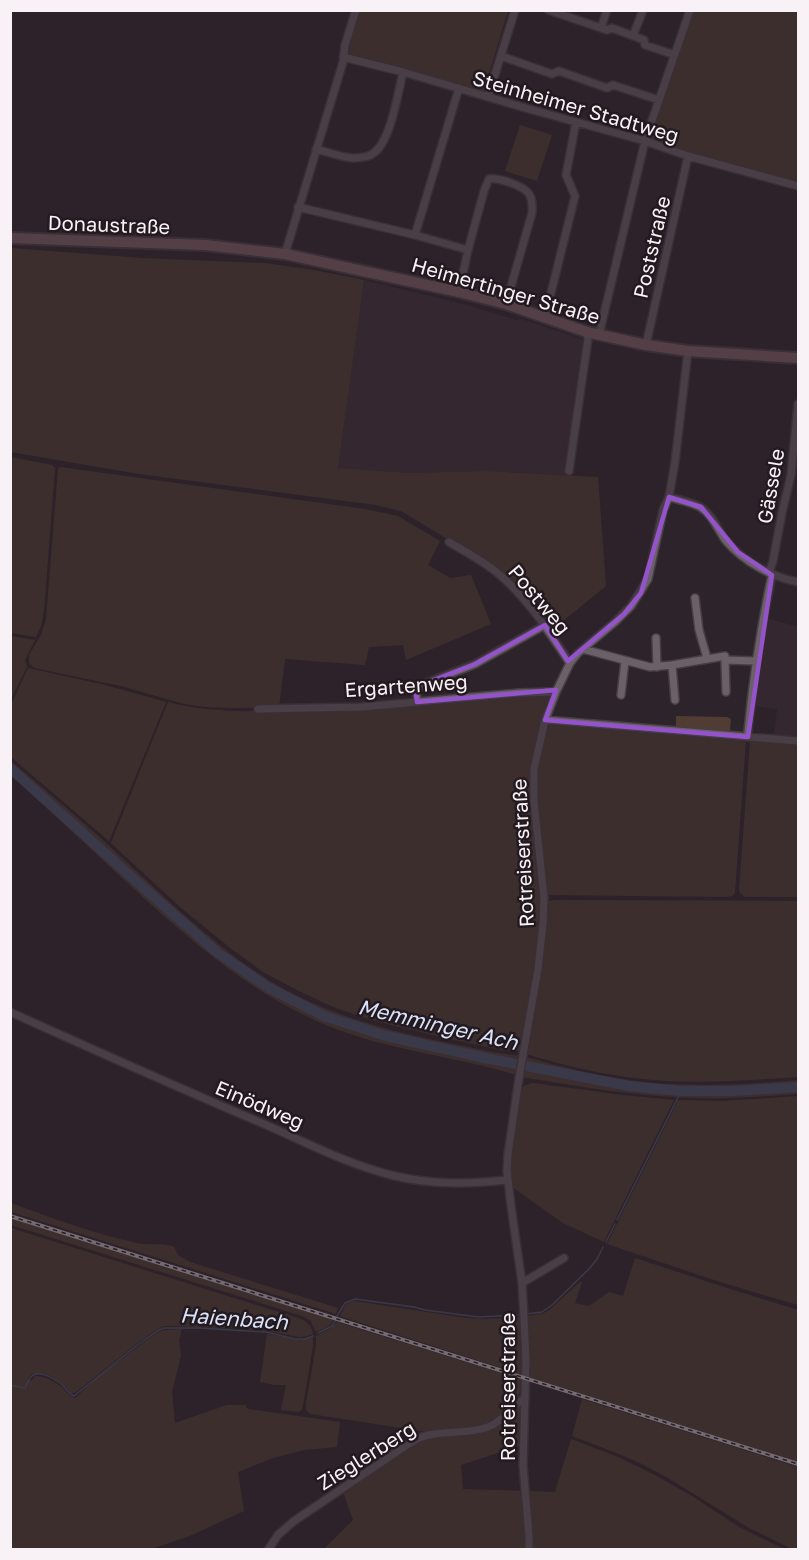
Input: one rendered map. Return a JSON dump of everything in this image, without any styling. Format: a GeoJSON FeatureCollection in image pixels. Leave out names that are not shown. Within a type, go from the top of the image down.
{"type":"FeatureCollection","features":[{"type":"Feature","properties":{"kind":"street"},"geometry":{"type":"LineString","coordinates":[[285,254],[356,10]]}},
{"type":"Feature","properties":{"kind":"street"},"geometry":{"type":"LineString","coordinates":[[488,97],[514,10]]}},
{"type":"Feature","properties":{"kind":"street"},"geometry":{"type":"LineString","coordinates":[[548,10],[572,14],[607,30],[612,28],[644,40],[645,45],[675,55]]}},
{"type":"Feature","properties":{"kind":"street"},"geometry":{"type":"LineString","coordinates":[[601,28],[607,10]]}},
{"type":"Feature","properties":{"kind":"street"},"geometry":{"type":"LineString","coordinates":[[633,36],[643,10]]}},
{"type":"Feature","properties":{"kind":"street"},"geometry":{"type":"LineString","coordinates":[[599,335],[645,141],[690,10]]}},
{"type":"Feature","properties":{"kind":"street"},"geometry":{"type":"LineString","coordinates":[[501,56],[552,74],[559,71],[607,88],[613,85],[659,100]]}},
{"type":"Feature","properties":{"kind":"street","name":"Steinheimer Stadtweg"},"geometry":{"type":"LineString","coordinates":[[344,57],[798,186]]}},
{"type":"Feature","properties":{"kind":"street"},"geometry":{"type":"LineString","coordinates":[[316,149],[352,158],[367,157],[375,153],[390,126],[403,72]]}},
{"type":"Feature","properties":{"kind":"street"},"geometry":{"type":"LineString","coordinates":[[415,235],[459,88]]}},
{"type":"Feature","properties":{"kind":"street"},"geometry":{"type":"LineString","coordinates":[[545,317],[575,196],[566,175],[576,122]]}},
{"type":"Feature","properties":{"kind":"street","name":"Poststraße"},"geometry":{"type":"LineString","coordinates":[[646,345],[688,156]]}},
{"type":"Feature","properties":{"kind":"street"},"geometry":{"type":"LineString","coordinates":[[459,292],[484,191],[489,179],[496,178],[526,190],[532,201],[532,213],[506,304]]}},
{"type":"Feature","properties":{"kind":"street"},"geometry":{"type":"LineString","coordinates":[[298,207],[468,250]]}},
{"type":"Feature","properties":{"kind":"street","name":"Donaustraße"},"geometry":{"type":"LineString","coordinates":[[10,238],[205,245]]}},
{"type":"Feature","properties":{"kind":"street","name":"Heimertinger Straße"},"geometry":{"type":"LineString","coordinates":[[205,245],[285,254],[459,292],[506,304],[588,332],[646,345],[687,351],[798,358]]}},
{"type":"Feature","properties":{"kind":"street"},"geometry":{"type":"LineString","coordinates":[[569,471],[588,332]]}},
{"type":"Feature","properties":{"kind":"street","name":"Rotreiserstraße"},"geometry":{"type":"LineString","coordinates":[[528,1550],[523,1448],[526,1360],[524,1314],[522,1283],[507,1180],[508,1154],[538,969],[543,924],[544,889],[533,787],[536,759],[545,720],[570,663],[624,614],[636,600],[648,579],[663,510],[669,497],[675,462],[687,351]]}},
{"type":"Feature","properties":{"kind":"street","name":"Gässele"},"geometry":{"type":"LineString","coordinates":[[748,736],[756,662],[773,561],[791,475],[798,404]]}},
{"type":"Feature","properties":{"kind":"street"},"geometry":{"type":"LineString","coordinates":[[669,497],[701,507],[738,552],[771,574],[798,582]]}},
{"type":"Feature","properties":{"kind":"street","name":"Postweg"},"geometry":{"type":"LineString","coordinates":[[449,542],[500,574],[545,626],[570,663]]}},
{"type":"Feature","properties":{"kind":"street"},"geometry":{"type":"LineString","coordinates":[[695,598],[699,630],[707,658]]}},
{"type":"Feature","properties":{"kind":"street"},"geometry":{"type":"LineString","coordinates":[[417,702],[416,691],[421,685],[475,664],[545,626]]}},
{"type":"Feature","properties":{"kind":"street"},"geometry":{"type":"LineString","coordinates":[[656,638],[657,667]]}},
{"type":"Feature","properties":{"kind":"street"},"geometry":{"type":"LineString","coordinates":[[583,649],[650,667],[725,656],[726,692]]}},
{"type":"Feature","properties":{"kind":"street"},"geometry":{"type":"LineString","coordinates":[[725,660],[756,662]]}},
{"type":"Feature","properties":{"kind":"street"},"geometry":{"type":"LineString","coordinates":[[621,695],[625,661]]}},
{"type":"Feature","properties":{"kind":"street"},"geometry":{"type":"LineString","coordinates":[[672,665],[675,700]]}},
{"type":"Feature","properties":{"kind":"street","name":"Ergartenweg"},"geometry":{"type":"LineString","coordinates":[[258,709],[350,708],[519,693],[556,692]]}},
{"type":"Feature","properties":{"kind":"street"},"geometry":{"type":"LineString","coordinates":[[545,720],[798,741]]}},
{"type":"Feature","properties":{"kind":"street","name":"Einödweg"},"geometry":{"type":"LineString","coordinates":[[10,1012],[369,1169],[397,1177],[447,1183],[468,1184],[507,1180]]}},
{"type":"Feature","properties":{"kind":"street"},"geometry":{"type":"LineString","coordinates":[[522,1283],[564,1258]]}},
{"type":"Feature","properties":{"kind":"street","name":"Zieglerberg"},"geometry":{"type":"LineString","coordinates":[[268,1550],[278,1535],[294,1521],[413,1441],[430,1434],[489,1427],[525,1398]]}},
{"type":"Feature","properties":{"kind":"highlighted area"},"geometry":{"type":"Polygon","coordinates":[[[669,497],[701,507],[738,552],[772,575],[748,737],[545,720],[556,690],[417,702],[416,694],[421,685],[475,664],[545,625],[568,661],[624,614],[641,593],[669,497]]]}},
{"type":"Feature","properties":{"kind":"shaded area"},"geometry":{"type":"Polygon","coordinates":[[[359,11],[508,11],[483,93],[392,65],[347,54],[347,45],[359,11]]]}},
{"type":"Feature","properties":{"kind":"shaded area"},"geometry":{"type":"Polygon","coordinates":[[[692,11],[798,11],[798,183],[707,157],[653,140],[650,137],[692,11]]]}},
{"type":"Feature","properties":{"kind":"shaded area"},"geometry":{"type":"Polygon","coordinates":[[[520,125],[552,135],[537,181],[505,171],[520,125]]]}},
{"type":"Feature","properties":{"kind":"shaded area"},"geometry":{"type":"Polygon","coordinates":[[[11,248],[142,258],[265,263],[364,280],[338,468],[409,473],[486,471],[598,477],[606,586],[552,630],[528,600],[459,546],[401,511],[376,505],[139,474],[11,452],[11,248]]]}},
{"type":"Feature","properties":{"kind":"shaded area"},"geometry":{"type":"Polygon","coordinates":[[[364,280],[516,320],[521,319],[584,340],[565,475],[486,471],[409,473],[338,468],[364,280]]]}},
{"type":"Feature","properties":{"kind":"shaded area"},"geometry":{"type":"Polygon","coordinates":[[[11,457],[52,465],[55,468],[44,611],[36,637],[11,633],[11,457]]]}},
{"type":"Feature","properties":{"kind":"shaded area"},"geometry":{"type":"Polygon","coordinates":[[[60,467],[365,509],[398,516],[440,541],[428,565],[450,578],[471,575],[491,624],[406,660],[403,645],[369,647],[365,665],[285,659],[279,707],[232,708],[184,704],[121,686],[34,668],[29,663],[29,655],[41,635],[46,619],[58,469],[60,467]]]}},
{"type":"Feature","properties":{"kind":"shaded area"},"geometry":{"type":"Polygon","coordinates":[[[767,618],[798,627],[798,738],[774,737],[777,709],[753,706],[767,618]]]}},
{"type":"Feature","properties":{"kind":"shaded area"},"geometry":{"type":"Polygon","coordinates":[[[11,636],[35,640],[25,660],[27,667],[11,699],[11,636]]]}},
{"type":"Feature","properties":{"kind":"shaded area"},"geometry":{"type":"Polygon","coordinates":[[[28,668],[105,685],[166,702],[109,841],[11,757],[11,705],[28,668]]]}},
{"type":"Feature","properties":{"kind":"shaded area"},"geometry":{"type":"Polygon","coordinates":[[[549,695],[551,698],[531,772],[531,799],[541,903],[536,968],[519,1051],[507,1051],[375,1021],[333,1007],[297,990],[263,972],[229,947],[179,906],[111,843],[168,702],[211,710],[255,711],[549,695]]]}},
{"type":"Feature","properties":{"kind":"shaded area"},"geometry":{"type":"Polygon","coordinates":[[[676,716],[727,717],[731,719],[730,731],[676,729],[676,716]]]}},
{"type":"Feature","properties":{"kind":"shaded area"},"geometry":{"type":"Polygon","coordinates":[[[556,724],[746,739],[735,893],[727,897],[548,895],[536,793],[537,765],[546,729],[556,724]]]}},
{"type":"Feature","properties":{"kind":"shaded area"},"geometry":{"type":"Polygon","coordinates":[[[751,740],[798,743],[798,897],[745,897],[739,890],[751,740]]]}},
{"type":"Feature","properties":{"kind":"shaded area"},"geometry":{"type":"Polygon","coordinates":[[[11,761],[211,938],[270,981],[312,1003],[380,1027],[476,1049],[521,1056],[517,1075],[358,1037],[309,1017],[259,990],[192,940],[148,902],[11,775],[11,761]]]}},
{"type":"Feature","properties":{"kind":"shaded area"},"geometry":{"type":"Polygon","coordinates":[[[555,900],[798,901],[798,1077],[682,1082],[648,1080],[595,1072],[526,1054],[543,955],[547,904],[555,900]]]}},
{"type":"Feature","properties":{"kind":"shaded area"},"geometry":{"type":"Polygon","coordinates":[[[526,1057],[595,1074],[647,1083],[715,1085],[798,1080],[798,1094],[701,1098],[611,1091],[522,1077],[526,1057]]]}},
{"type":"Feature","properties":{"kind":"shaded area"},"geometry":{"type":"Polygon","coordinates":[[[533,1083],[674,1100],[604,1242],[563,1223],[512,1187],[510,1151],[521,1089],[533,1083]]]}},
{"type":"Feature","properties":{"kind":"shaded area"},"geometry":{"type":"Polygon","coordinates":[[[798,1096],[798,1305],[720,1282],[607,1244],[678,1100],[723,1101],[798,1096]]]}},
{"type":"Feature","properties":{"kind":"shaded area"},"geometry":{"type":"Polygon","coordinates":[[[11,1203],[105,1235],[142,1244],[174,1247],[179,1256],[190,1262],[338,1308],[336,1314],[11,1212],[11,1203]]]}},
{"type":"Feature","properties":{"kind":"shaded area"},"geometry":{"type":"Polygon","coordinates":[[[11,1218],[333,1320],[328,1326],[316,1332],[310,1320],[302,1316],[11,1225],[11,1218]]]}},
{"type":"Feature","properties":{"kind":"shaded area"},"geometry":{"type":"Polygon","coordinates":[[[11,1228],[301,1319],[309,1325],[313,1334],[300,1337],[245,1329],[164,1326],[134,1346],[75,1393],[71,1393],[59,1381],[43,1373],[32,1374],[28,1378],[31,1381],[35,1376],[48,1379],[57,1383],[75,1398],[98,1377],[156,1333],[182,1329],[179,1340],[181,1356],[172,1392],[175,1423],[227,1405],[247,1405],[245,1406],[248,1409],[340,1422],[337,1447],[304,1450],[270,1459],[238,1472],[244,1511],[192,1535],[152,1549],[11,1549],[11,1228]]]}},
{"type":"Feature","properties":{"kind":"shaded area"},"geometry":{"type":"Polygon","coordinates":[[[635,1258],[798,1310],[798,1462],[529,1377],[527,1316],[549,1310],[580,1282],[582,1282],[575,1303],[589,1306],[609,1292],[623,1296],[635,1258]]]}},
{"type":"Feature","properties":{"kind":"shaded area"},"geometry":{"type":"Polygon","coordinates":[[[354,1301],[466,1318],[521,1317],[523,1375],[340,1316],[346,1304],[354,1301]]]}},
{"type":"Feature","properties":{"kind":"shaded area"},"geometry":{"type":"Polygon","coordinates":[[[337,1322],[523,1380],[518,1396],[508,1411],[501,1416],[485,1425],[471,1428],[420,1431],[311,1414],[307,1411],[306,1403],[316,1336],[337,1322]]]}},
{"type":"Feature","properties":{"kind":"shaded area"},"geometry":{"type":"Polygon","coordinates":[[[267,1334],[301,1340],[313,1337],[303,1405],[299,1412],[281,1410],[286,1385],[260,1382],[267,1334]]]}},
{"type":"Feature","properties":{"kind":"shaded area"},"geometry":{"type":"Polygon","coordinates":[[[582,1399],[798,1467],[798,1549],[792,1549],[749,1528],[640,1463],[572,1436],[582,1399]]]}},
{"type":"Feature","properties":{"kind":"shaded area"},"geometry":{"type":"Polygon","coordinates":[[[517,1408],[522,1410],[521,1444],[461,1465],[463,1489],[522,1491],[526,1549],[323,1550],[353,1520],[343,1492],[425,1439],[502,1422],[517,1408]]]}},
{"type":"Feature","properties":{"kind":"shaded area"},"geometry":{"type":"Polygon","coordinates":[[[571,1439],[618,1457],[653,1474],[739,1527],[784,1549],[531,1549],[528,1491],[555,1492],[571,1439]]]}},
{"type":"Feature","properties":{"kind":"waterway","name":"Memminger Ach"},"geometry":{"type":"LineString","coordinates":[[10,768],[218,953],[269,988],[324,1016],[386,1036],[629,1086],[681,1091],[798,1087]]}},
{"type":"Feature","properties":{"kind":"waterway","name":"Haienbach"},"geometry":{"type":"LineString","coordinates":[[617,1220],[681,1091]]}},
{"type":"Feature","properties":{"kind":"waterway","name":"Haienbach"},"geometry":{"type":"LineString","coordinates":[[606,1242],[615,1224]]}},
{"type":"Feature","properties":{"kind":"waterway","name":"Haienbach"},"geometry":{"type":"LineString","coordinates":[[526,1314],[542,1312],[552,1305],[589,1269],[603,1247]]}},
{"type":"Feature","properties":{"kind":"waterway","name":"Haienbach"},"geometry":{"type":"LineString","coordinates":[[337,1316],[345,1303],[355,1299],[478,1317],[521,1315]]}},
{"type":"Feature","properties":{"kind":"waterway","name":"Haienbach"},"geometry":{"type":"LineString","coordinates":[[318,1333],[332,1326],[335,1321]]}},
{"type":"Feature","properties":{"kind":"waterway","name":"Haienbach"},"geometry":{"type":"LineString","coordinates":[[10,1385],[25,1388],[32,1376],[42,1374],[57,1381],[74,1396],[135,1347],[164,1328],[266,1332],[295,1339],[313,1336]]}},
{"type":"Feature","properties":{"kind":"railway"},"geometry":{"type":"LineString","coordinates":[[10,1216],[798,1464]]}}]}
